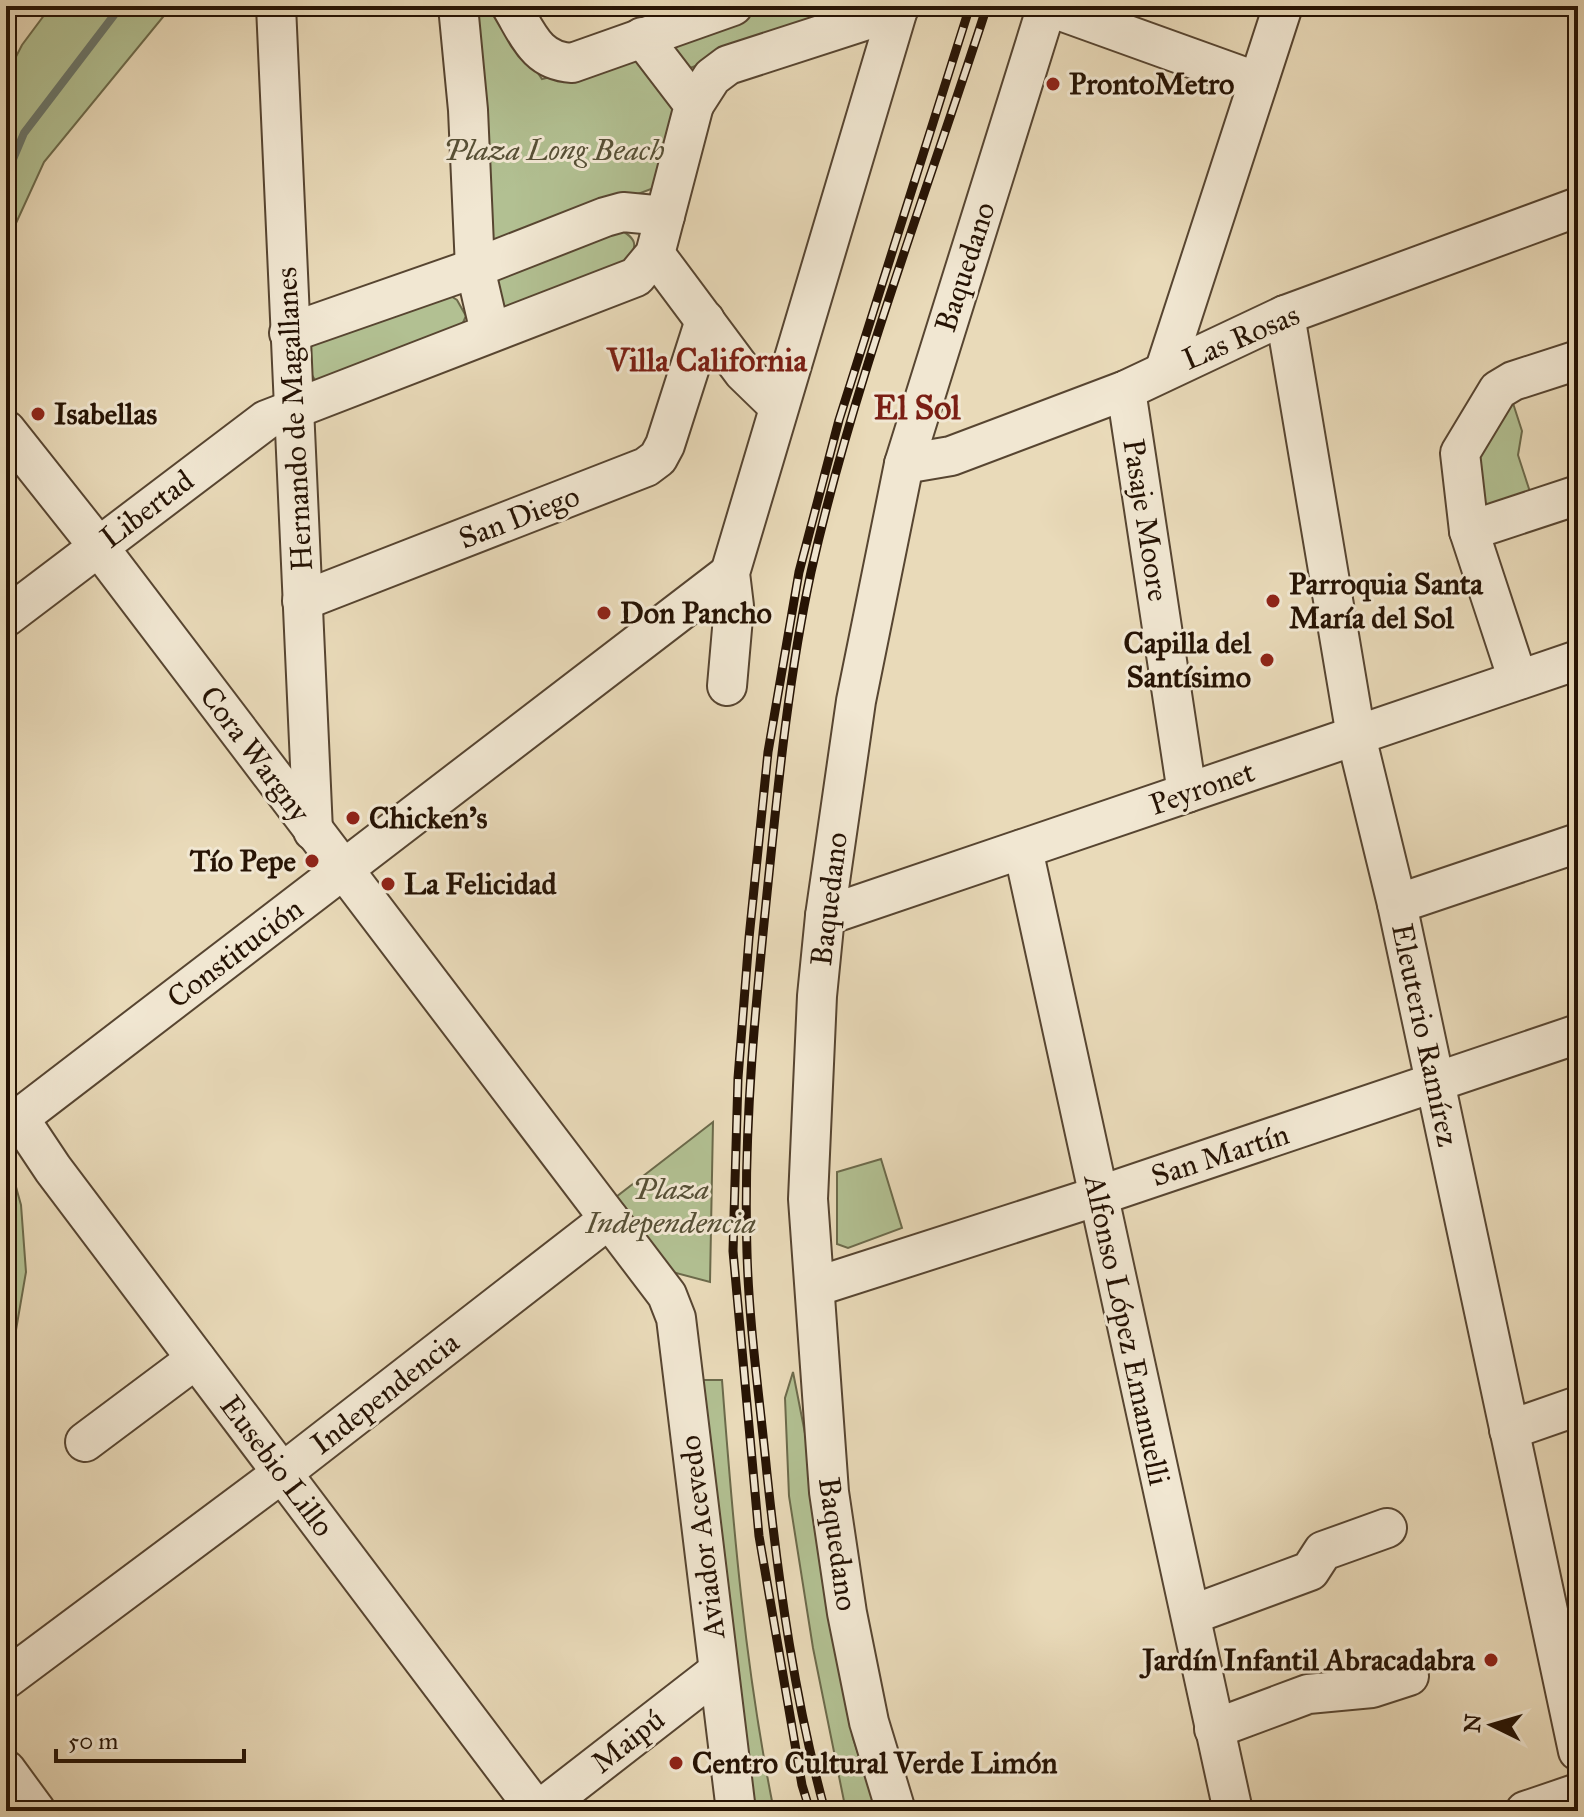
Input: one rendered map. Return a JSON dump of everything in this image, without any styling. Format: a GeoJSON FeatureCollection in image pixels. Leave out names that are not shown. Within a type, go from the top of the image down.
{"type":"FeatureCollection","features":[{"type":"Feature","properties":{"kind":"street","name":"Hernando de Magallanes"},"geometry":{"type":"LineString","coordinates":[[276,6],[313,831]]}},
{"type":"Feature","properties":{"kind":"street"},"geometry":{"type":"LineString","coordinates":[[458,6],[468,110],[475,268],[490,332]]}},
{"type":"Feature","properties":{"kind":"street"},"geometry":{"type":"LineString","coordinates":[[511,6],[539,52],[556,62],[572,63],[733,6]]}},
{"type":"Feature","properties":{"kind":"street"},"geometry":{"type":"LineString","coordinates":[[1047,6],[1258,82]]}},
{"type":"Feature","properties":{"kind":"street","name":"Baquedano"},"geometry":{"type":"LineString","coordinates":[[896,1811],[869,1722],[829,1492],[809,1184],[817,996],[825,916],[856,701],[904,464],[1047,6]]}},
{"type":"Feature","properties":{"kind":"street"},"geometry":{"type":"LineString","coordinates":[[1165,369],[1283,6]]}},
{"type":"Feature","properties":{"kind":"street"},"geometry":{"type":"LineString","coordinates":[[778,406],[743,372],[655,254],[694,105],[712,77],[728,65],[898,8]]}},
{"type":"Feature","properties":{"kind":"street"},"geometry":{"type":"LineString","coordinates":[[727,686],[734,606],[730,573],[898,8]]}},
{"type":"Feature","properties":{"kind":"street"},"geometry":{"type":"LineString","coordinates":[[642,37],[694,105]]}},
{"type":"Feature","properties":{"kind":"street","name":"Las Rosas"},"geometry":{"type":"LineString","coordinates":[[904,464],[951,456],[1126,390],[1285,315],[1578,207]]}},
{"type":"Feature","properties":{"kind":"street"},"geometry":{"type":"LineString","coordinates":[[289,333],[475,268],[615,214],[665,216]]}},
{"type":"Feature","properties":{"kind":"street","name":"Libertad"},"geometry":{"type":"LineString","coordinates":[[6,617],[266,420],[636,277],[655,254]]}},
{"type":"Feature","properties":{"kind":"street","name":"Eleuterio Ramírez"},"geometry":{"type":"LineString","coordinates":[[1285,315],[1356,736],[1397,904],[1578,1751]]}},
{"type":"Feature","properties":{"kind":"street","name":"San Diego"},"geometry":{"type":"LineString","coordinates":[[302,601],[646,467],[658,458],[665,445],[705,320]]}},
{"type":"Feature","properties":{"kind":"street"},"geometry":{"type":"LineString","coordinates":[[1518,680],[1469,531],[1460,453],[1498,390],[1513,381],[1578,360]]}},
{"type":"Feature","properties":{"kind":"street"},"geometry":{"type":"LineString","coordinates":[[684,382],[743,372]]}},
{"type":"Feature","properties":{"kind":"street","name":"Pasaje Moore"},"geometry":{"type":"LineString","coordinates":[[1126,390],[1187,793]]}},
{"type":"Feature","properties":{"kind":"street","name":"Cora Wargny"},"geometry":{"type":"LineString","coordinates":[[6,430],[98,546],[649,1270]]}},
{"type":"Feature","properties":{"kind":"street"},"geometry":{"type":"LineString","coordinates":[[1469,531],[1578,495]]}},
{"type":"Feature","properties":{"kind":"street","name":"Constitución"},"geometry":{"type":"LineString","coordinates":[[12,1123],[730,573]]}},
{"type":"Feature","properties":{"kind":"street","name":"Peyronet"},"geometry":{"type":"LineString","coordinates":[[825,916],[1578,660]]}},
{"type":"Feature","properties":{"kind":"street"},"geometry":{"type":"LineString","coordinates":[[1397,904],[1578,843]]}},
{"type":"Feature","properties":{"kind":"street","name":"Alfonso López Emanuelli"},"geometry":{"type":"LineString","coordinates":[[1023,849],[1233,1811]]}},
{"type":"Feature","properties":{"kind":"street","name":"San Martín"},"geometry":{"type":"LineString","coordinates":[[815,1287],[1098,1196],[1578,1034]]}},
{"type":"Feature","properties":{"kind":"street","name":"Eusebio Lillo"},"geometry":{"type":"LineString","coordinates":[[12,1123],[53,1169],[538,1811]]}},
{"type":"Feature","properties":{"kind":"street","name":"Independencia"},"geometry":{"type":"LineString","coordinates":[[6,1679],[282,1473],[609,1219]]}},
{"type":"Feature","properties":{"kind":"street","name":"Aviador Acevedo"},"geometry":{"type":"LineString","coordinates":[[649,1270],[667,1295],[676,1318],[736,1811]]}},
{"type":"Feature","properties":{"kind":"street"},"geometry":{"type":"LineString","coordinates":[[85,1442],[196,1359]]}},
{"type":"Feature","properties":{"kind":"street"},"geometry":{"type":"LineString","coordinates":[[1509,1430],[1578,1406]]}},
{"type":"Feature","properties":{"kind":"street"},"geometry":{"type":"LineString","coordinates":[[1191,1615],[1310,1571],[1323,1551],[1387,1528]]}},
{"type":"Feature","properties":{"kind":"street","name":"Maipú"},"geometry":{"type":"LineString","coordinates":[[538,1811],[717,1672]]}},
{"type":"Feature","properties":{"kind":"street"},"geometry":{"type":"LineString","coordinates":[[1214,1729],[1308,1694],[1372,1688],[1409,1676]]}},
{"type":"Feature","properties":{"kind":"street"},"geometry":{"type":"LineString","coordinates":[[6,1770],[36,1811]]}},
{"type":"Feature","properties":{"kind":"street"},"geometry":{"type":"LineString","coordinates":[[1525,1811],[1578,1793]]}},
{"type":"Feature","properties":{"kind":"green space"},"geometry":{"type":"Polygon","coordinates":[[[51,6],[172,6],[44,162],[6,245],[6,76],[22,45],[51,6]]]}},
{"type":"Feature","properties":{"kind":"green space","name":"Plaza Long Beach"},"geometry":{"type":"Polygon","coordinates":[[[472,6],[493,6],[542,79],[638,55],[680,111],[659,186],[496,248],[483,238],[472,6]]]}},
{"type":"Feature","properties":{"kind":"green space"},"geometry":{"type":"Polygon","coordinates":[[[760,6],[866,6],[687,69],[671,47],[678,34],[760,6]]]}},
{"type":"Feature","properties":{"kind":"green space"},"geometry":{"type":"Polygon","coordinates":[[[611,225],[634,242],[623,269],[503,314],[486,284],[611,225]]]}},
{"type":"Feature","properties":{"kind":"green space"},"geometry":{"type":"Polygon","coordinates":[[[446,293],[457,300],[466,316],[460,329],[317,383],[308,369],[308,346],[446,293]]]}},
{"type":"Feature","properties":{"kind":"green space"},"geometry":{"type":"Polygon","coordinates":[[[1511,397],[1522,431],[1518,455],[1531,495],[1480,507],[1473,468],[1511,397]]]}},
{"type":"Feature","properties":{"kind":"green space","name":"Plaza Independencia"},"geometry":{"type":"Polygon","coordinates":[[[713,1122],[710,1282],[661,1269],[616,1197],[713,1122]]]}},
{"type":"Feature","properties":{"kind":"green space"},"geometry":{"type":"Polygon","coordinates":[[[6,1151],[21,1205],[26,1272],[6,1388],[6,1151]]]}},
{"type":"Feature","properties":{"kind":"green space"},"geometry":{"type":"Polygon","coordinates":[[[881,1159],[902,1228],[848,1248],[837,1244],[837,1172],[881,1159]]]}},
{"type":"Feature","properties":{"kind":"green space"},"geometry":{"type":"Polygon","coordinates":[[[793,1372],[810,1459],[853,1738],[877,1811],[846,1811],[813,1648],[789,1496],[785,1398],[793,1372]]]}},
{"type":"Feature","properties":{"kind":"green space"},"geometry":{"type":"Polygon","coordinates":[[[699,1380],[722,1380],[748,1650],[774,1811],[751,1811],[699,1380]]]}},
{"type":"Feature","properties":{"kind":"waterway"},"geometry":{"type":"LineString","coordinates":[[6,176],[24,133],[121,6]]}},
{"type":"Feature","properties":{"kind":"railway"},"geometry":{"type":"LineString","coordinates":[[810,1811],[802,1785],[759,1536],[733,1251],[738,1078],[749,938],[768,752],[799,572],[839,420],[970,6]]}},
{"type":"Feature","properties":{"kind":"railway"},"geometry":{"type":"LineString","coordinates":[[825,1811],[805,1728],[783,1601],[752,1336],[746,1205],[755,1016],[786,722],[811,572],[828,500],[870,358],[987,6]]}},
{"type":"Feature","properties":{"kind":"place","name":"ProntoMetro"},"geometry":{"type":"Point","coordinates":[1053,84]}},
{"type":"Feature","properties":{"kind":"place","name":"Isabellas"},"geometry":{"type":"Point","coordinates":[38,414]}},
{"type":"Feature","properties":{"kind":"place","name":"Parroquia Santa María del Sol"},"geometry":{"type":"Point","coordinates":[1273,601]}},
{"type":"Feature","properties":{"kind":"place","name":"Don Pancho"},"geometry":{"type":"Point","coordinates":[604,613]}},
{"type":"Feature","properties":{"kind":"place","name":"Capilla del Santísimo"},"geometry":{"type":"Point","coordinates":[1267,660]}},
{"type":"Feature","properties":{"kind":"place","name":"Chicken's"},"geometry":{"type":"Point","coordinates":[353,818]}},
{"type":"Feature","properties":{"kind":"place","name":"Tío Pepe"},"geometry":{"type":"Point","coordinates":[312,861]}},
{"type":"Feature","properties":{"kind":"place","name":"La Felicidad"},"geometry":{"type":"Point","coordinates":[388,884]}},
{"type":"Feature","properties":{"kind":"place","name":"Jardín Infantil Abracadabra"},"geometry":{"type":"Point","coordinates":[1491,1660]}},
{"type":"Feature","properties":{"kind":"place","name":"Centro Cultural Verde Limón"},"geometry":{"type":"Point","coordinates":[676,1763]}},
{"type":"Feature","properties":{"kind":"district","name":"Villa California"},"geometry":{"type":"Point","coordinates":[707,360]}},
{"type":"Feature","properties":{"kind":"district","name":"El Sol"},"geometry":{"type":"Point","coordinates":[917,407]}}]}
